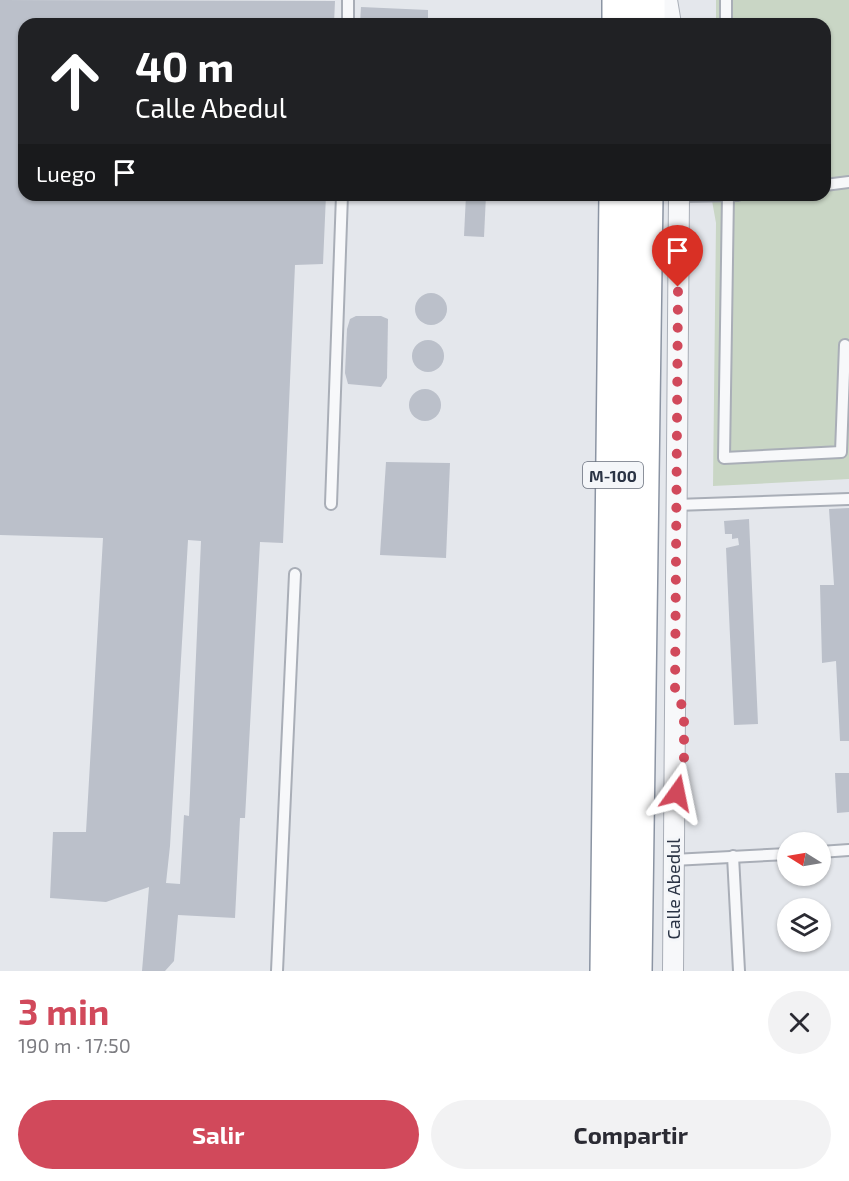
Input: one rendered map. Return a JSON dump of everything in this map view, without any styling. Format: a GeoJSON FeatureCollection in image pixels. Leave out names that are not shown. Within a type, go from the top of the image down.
{"type":"FeatureCollection","features":[{"type":"Feature","properties":{"kind":"highway"},"geometry":{"type":"LineString","coordinates":[[619,0],[619,18]]}},
{"type":"Feature","properties":{"kind":"highway"},"geometry":{"type":"LineString","coordinates":[[648,0],[648,18]]}},
{"type":"Feature","properties":{"kind":"highway","name":"M-100"},"geometry":{"type":"LineString","coordinates":[[607,971],[616,201]]}},
{"type":"Feature","properties":{"kind":"highway","name":"M-100"},"geometry":{"type":"LineString","coordinates":[[634,971],[646,201]]}},
{"type":"Feature","properties":{"kind":"street"},"geometry":{"type":"LineString","coordinates":[[667,0],[669,18]]}},
{"type":"Feature","properties":{"kind":"street","name":"Calle Abedul"},"geometry":{"type":"LineString","coordinates":[[673,971],[679,201]]}},
{"type":"Feature","properties":{"kind":"lane"},"geometry":{"type":"LineString","coordinates":[[348,0],[348,18]]}},
{"type":"Feature","properties":{"kind":"lane"},"geometry":{"type":"LineString","coordinates":[[726,0],[726,18]]}},
{"type":"Feature","properties":{"kind":"lane"},"geometry":{"type":"LineString","coordinates":[[831,184],[849,182]]}},
{"type":"Feature","properties":{"kind":"lane"},"geometry":{"type":"LineString","coordinates":[[331,504],[342,201]]}},
{"type":"Feature","properties":{"kind":"lane"},"geometry":{"type":"LineString","coordinates":[[732,201],[724,458],[841,452],[845,345]]}},
{"type":"Feature","properties":{"kind":"lane"},"geometry":{"type":"LineString","coordinates":[[676,505],[849,499]]}},
{"type":"Feature","properties":{"kind":"lane"},"geometry":{"type":"LineString","coordinates":[[277,971],[295,574]]}},
{"type":"Feature","properties":{"kind":"lane"},"geometry":{"type":"LineString","coordinates":[[831,851],[849,850]]}},
{"type":"Feature","properties":{"kind":"lane"},"geometry":{"type":"LineString","coordinates":[[673,860],[777,854]]}},
{"type":"Feature","properties":{"kind":"lane"},"geometry":{"type":"LineString","coordinates":[[733,856],[739,971]]}},
{"type":"Feature","properties":{"kind":"green space"},"geometry":{"type":"Polygon","coordinates":[[[716,0],[849,0],[849,479],[713,486],[716,223],[712,201],[831,201],[831,18],[716,18],[716,0]]]}},
{"type":"Feature","properties":{"kind":"building"},"geometry":{"type":"Polygon","coordinates":[[[0,0],[335,1],[334,18],[18,18],[18,201],[326,201],[323,264],[295,265],[283,543],[260,542],[245,818],[240,818],[235,918],[178,915],[174,961],[165,971],[142,971],[149,887],[106,902],[50,898],[53,832],[86,832],[103,538],[0,535],[0,0]],[[188,540],[166,883],[180,884],[184,815],[189,816],[201,541],[188,540]]]}},
{"type":"Feature","properties":{"kind":"building"},"geometry":{"type":"Polygon","coordinates":[[[361,7],[428,10],[428,18],[360,18],[361,7]]]}},
{"type":"Feature","properties":{"kind":"building"},"geometry":{"type":"Polygon","coordinates":[[[466,201],[486,201],[484,237],[464,236],[466,201]]]}},
{"type":"Feature","properties":{"kind":"building"},"geometry":{"type":"Polygon","coordinates":[[[431,293],[442,298],[447,309],[442,320],[431,325],[420,320],[415,309],[420,298],[431,293]]]}},
{"type":"Feature","properties":{"kind":"building"},"geometry":{"type":"Polygon","coordinates":[[[356,316],[381,316],[388,319],[387,378],[381,387],[348,384],[345,373],[347,329],[350,319],[356,316]]]}},
{"type":"Feature","properties":{"kind":"building"},"geometry":{"type":"Polygon","coordinates":[[[428,340],[439,345],[444,356],[439,367],[428,372],[417,367],[412,356],[417,345],[428,340]]]}},
{"type":"Feature","properties":{"kind":"building"},"geometry":{"type":"Polygon","coordinates":[[[425,389],[436,394],[441,405],[436,416],[425,421],[414,416],[409,405],[414,394],[425,389]]]}},
{"type":"Feature","properties":{"kind":"building"},"geometry":{"type":"Polygon","coordinates":[[[386,462],[450,463],[446,558],[380,555],[386,462]]]}},
{"type":"Feature","properties":{"kind":"building"},"geometry":{"type":"Polygon","coordinates":[[[849,508],[849,741],[840,741],[836,661],[822,663],[820,585],[834,585],[829,509],[849,508]]]}},
{"type":"Feature","properties":{"kind":"building"},"geometry":{"type":"Polygon","coordinates":[[[749,519],[758,724],[734,725],[726,548],[739,545],[738,538],[732,539],[732,534],[725,534],[724,521],[749,519]]]}},
{"type":"Feature","properties":{"kind":"building"},"geometry":{"type":"Polygon","coordinates":[[[835,773],[849,773],[849,812],[837,813],[835,773]]]}},
{"type":"Feature","properties":{"kind":"route"},"geometry":{"type":"LineString","coordinates":[[677,793],[684,760],[684,710],[675,691],[678,287]]}}]}
